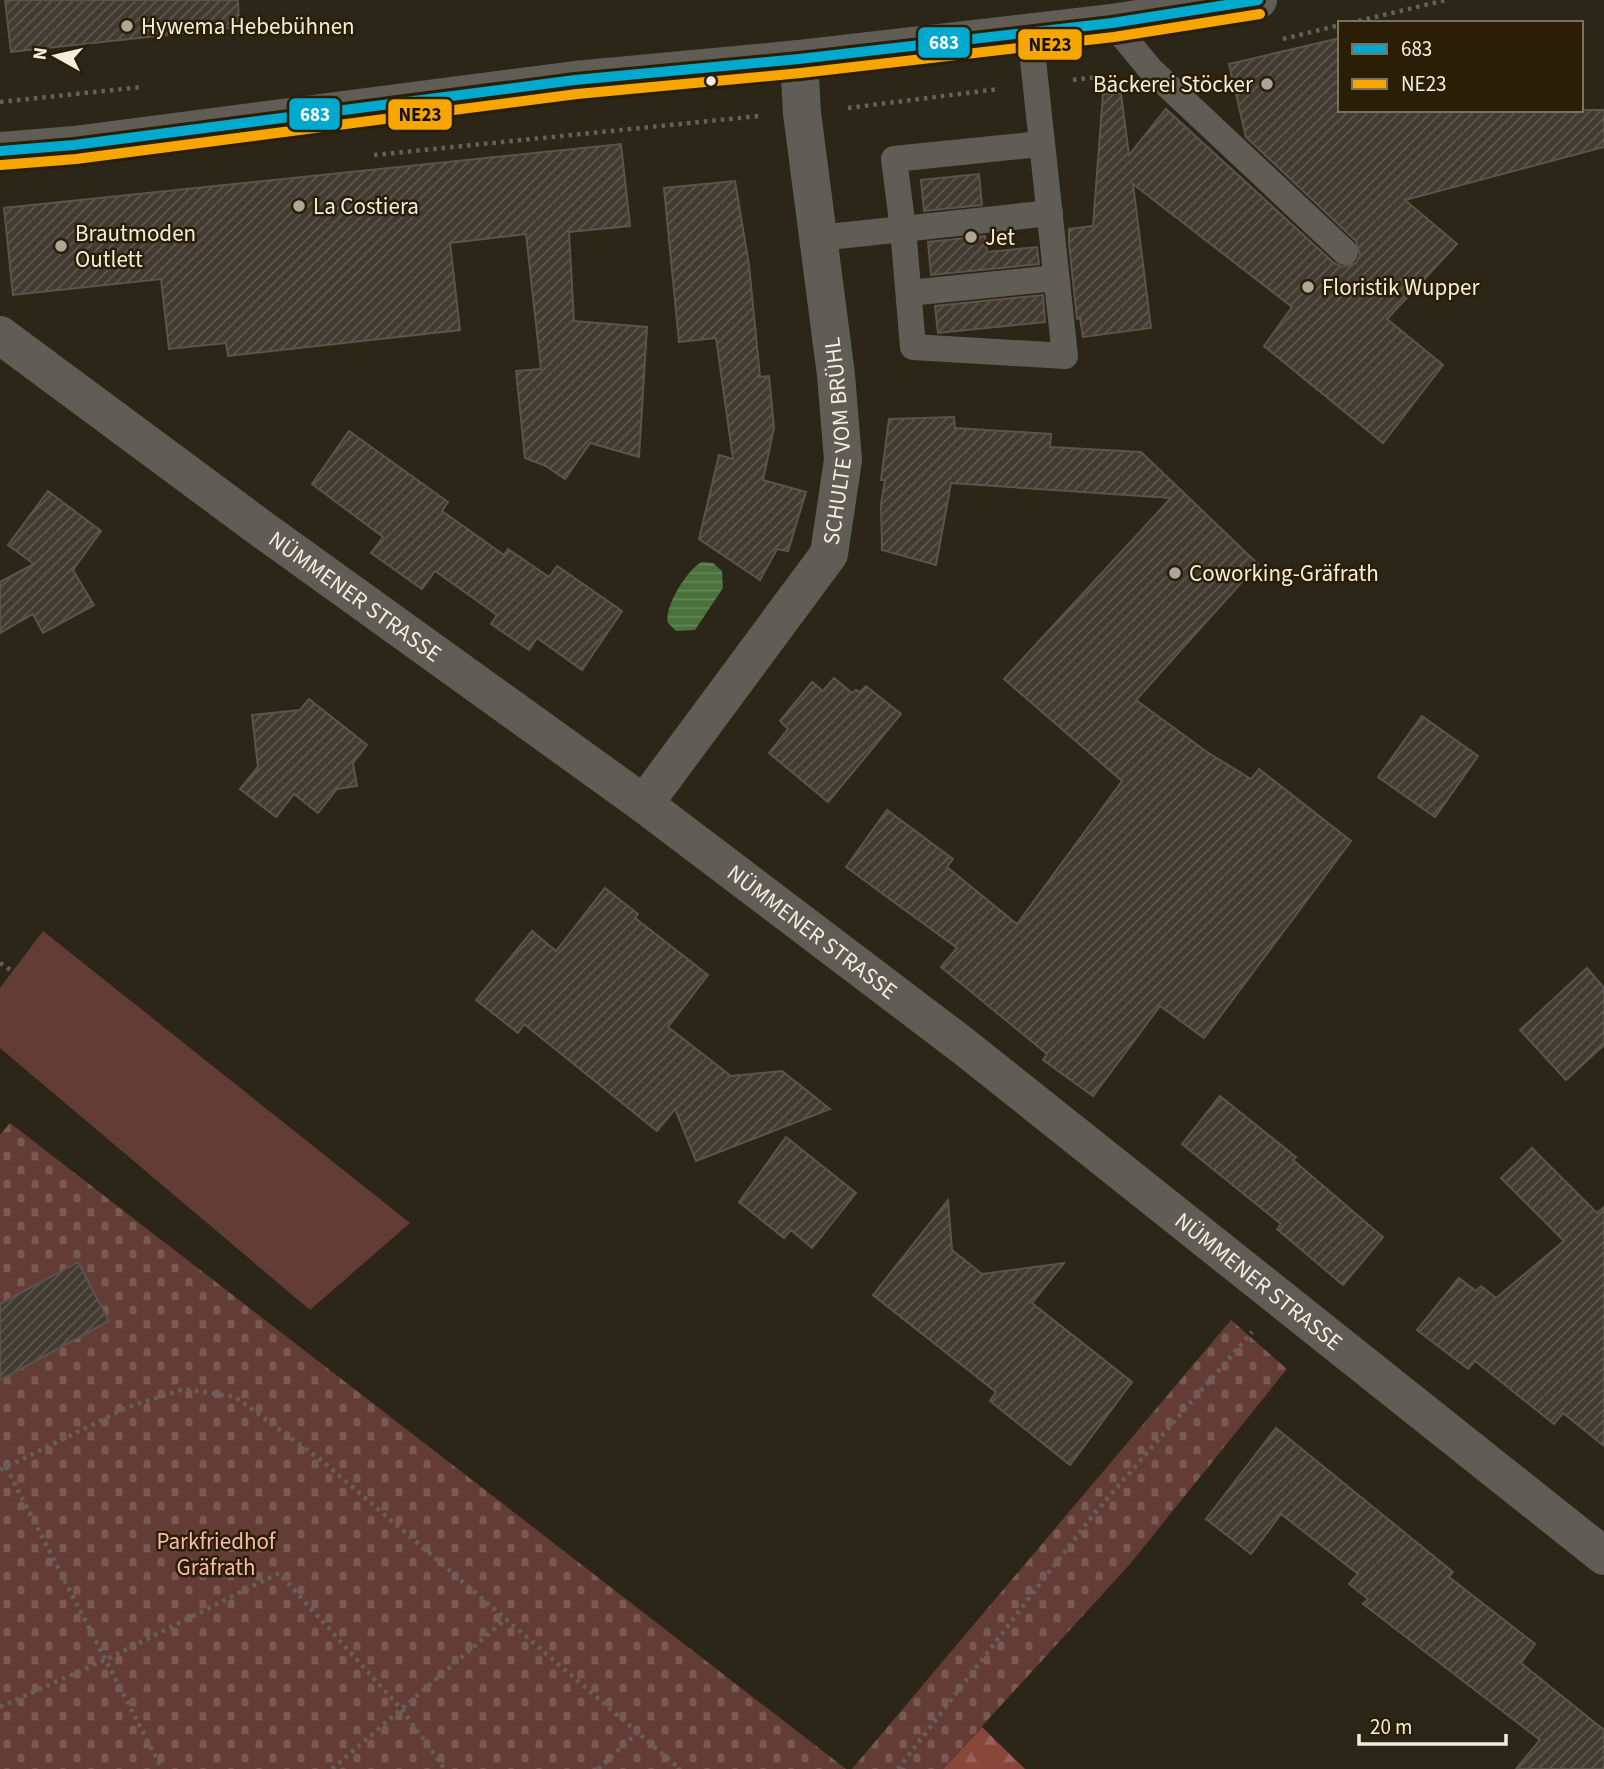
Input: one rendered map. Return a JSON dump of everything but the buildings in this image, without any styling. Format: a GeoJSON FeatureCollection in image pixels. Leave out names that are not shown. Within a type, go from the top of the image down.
{"type":"FeatureCollection","features":[{"type":"Feature","properties":{"kind":"main road"},"geometry":{"type":"LineString","coordinates":[[0,151],[74,145],[575,80],[799,59],[1112,23],[1258,0]]}},
{"type":"Feature","properties":{"kind":"street","name":"SCHULTE VOM BRÜHL"},"geometry":{"type":"LineString","coordinates":[[644,804],[829,554],[843,460],[820,238],[802,113],[799,59]]}},
{"type":"Feature","properties":{"kind":"street","name":"NÜMMENER STRASSE"},"geometry":{"type":"LineString","coordinates":[[0,335],[259,527],[644,804],[962,1045],[1284,1298],[1604,1556]]}},
{"type":"Feature","properties":{"kind":"lane"},"geometry":{"type":"LineString","coordinates":[[1112,23],[1151,70],[1345,252]]}},
{"type":"Feature","properties":{"kind":"lane"},"geometry":{"type":"LineString","coordinates":[[1030,32],[1040,144],[1065,355],[913,347],[894,159],[1040,144]]}},
{"type":"Feature","properties":{"kind":"lane"},"geometry":{"type":"LineString","coordinates":[[820,238],[1050,213]]}},
{"type":"Feature","properties":{"kind":"lane"},"geometry":{"type":"LineString","coordinates":[[909,293],[1056,278]]}},
{"type":"Feature","properties":{"kind":"path"},"geometry":{"type":"LineString","coordinates":[[1358,21],[1446,0]]}},
{"type":"Feature","properties":{"kind":"path"},"geometry":{"type":"LineString","coordinates":[[1272,41],[1338,25]]}},
{"type":"Feature","properties":{"kind":"path"},"geometry":{"type":"LineString","coordinates":[[373,155],[802,113],[1151,70]]}},
{"type":"Feature","properties":{"kind":"path"},"geometry":{"type":"LineString","coordinates":[[0,963],[12,971]]}},
{"type":"Feature","properties":{"kind":"path"},"geometry":{"type":"LineString","coordinates":[[898,1769],[1093,1515],[1284,1298]]}},
{"type":"Feature","properties":{"kind":"path"},"geometry":{"type":"LineString","coordinates":[[0,1470],[128,1407],[184,1388],[234,1397],[321,1460],[680,1769]]}},
{"type":"Feature","properties":{"kind":"path"},"geometry":{"type":"LineString","coordinates":[[6,1467],[162,1769]]}},
{"type":"Feature","properties":{"kind":"path"},"geometry":{"type":"LineString","coordinates":[[0,1707],[107,1660],[279,1573],[403,1711],[445,1769]]}},
{"type":"Feature","properties":{"kind":"path"},"geometry":{"type":"LineString","coordinates":[[332,1769],[403,1711],[506,1619]]}},
{"type":"Feature","properties":{"kind":"path"},"geometry":{"type":"LineString","coordinates":[[598,1769],[637,1733]]}},
{"type":"Feature","properties":{"kind":"green space"},"geometry":{"type":"Polygon","coordinates":[[[43,931],[410,1223],[310,1310],[0,1048],[0,988],[43,931]]]}},
{"type":"Feature","properties":{"kind":"green space","name":"Parkfriedhof Gräfrath"},"geometry":{"type":"Polygon","coordinates":[[[10,1123],[846,1769],[0,1769],[0,1135],[10,1123]]]}},
{"type":"Feature","properties":{"kind":"green space"},"geometry":{"type":"Polygon","coordinates":[[[1231,1320],[1287,1369],[1130,1564],[943,1769],[852,1769],[1231,1320]]]}},
{"type":"Feature","properties":{"kind":"green space"},"geometry":{"type":"Polygon","coordinates":[[[982,1727],[1025,1769],[943,1769],[982,1727]]]}},
{"type":"Feature","properties":{"kind":"shaded area"},"geometry":{"type":"Polygon","coordinates":[[[702,562],[713,563],[722,571],[723,588],[695,630],[676,631],[668,623],[669,608],[684,580],[702,562]]]}},
{"type":"Feature","properties":{"kind":"transit line","name":"683"},"geometry":{"type":"LineString","coordinates":[[0,151],[74,145],[575,80],[799,59],[1112,23],[1258,0]]}},
{"type":"Feature","properties":{"kind":"transit line","name":"NE23"},"geometry":{"type":"LineString","coordinates":[[1,165],[76,159],[577,94],[801,73],[1114,37],[1260,14]]}},
{"type":"Feature","properties":{"kind":"place","name":"Hywema Hebebühnen"},"geometry":{"type":"Point","coordinates":[127,26]}},
{"type":"Feature","properties":{"kind":"place","name":"Bäckerei Stöcker"},"geometry":{"type":"Point","coordinates":[1267,84]}},
{"type":"Feature","properties":{"kind":"place","name":"La Costiera"},"geometry":{"type":"Point","coordinates":[299,206]}},
{"type":"Feature","properties":{"kind":"place","name":"Jet"},"geometry":{"type":"Point","coordinates":[971,237]}},
{"type":"Feature","properties":{"kind":"place","name":"Brautmoden Outlett"},"geometry":{"type":"Point","coordinates":[61,246]}},
{"type":"Feature","properties":{"kind":"place","name":"Floristik Wupper"},"geometry":{"type":"Point","coordinates":[1308,287]}},
{"type":"Feature","properties":{"kind":"place","name":"Coworking-Gräfrath"},"geometry":{"type":"Point","coordinates":[1175,573]}}]}
